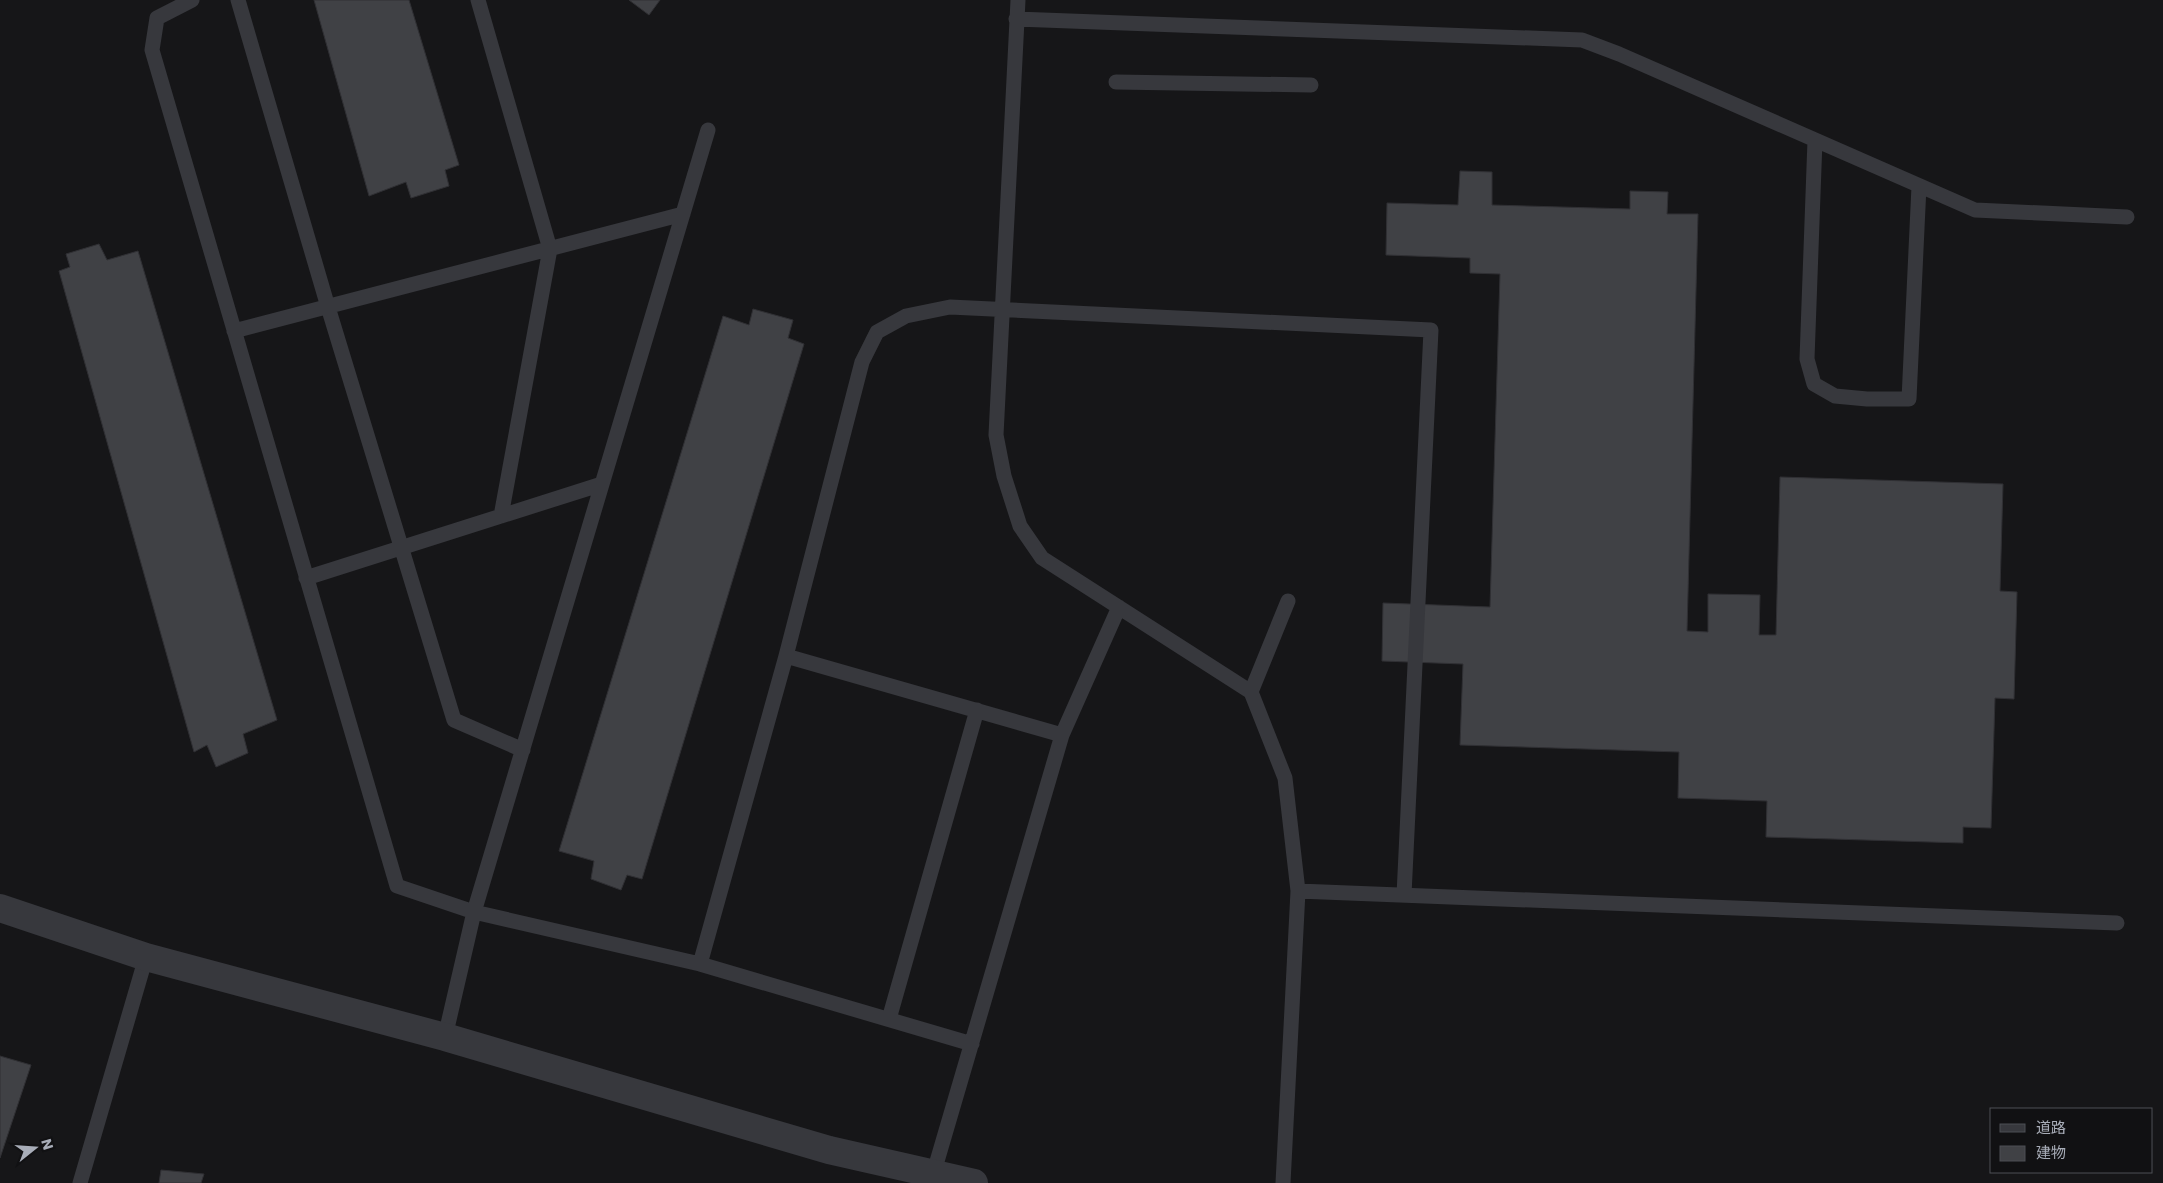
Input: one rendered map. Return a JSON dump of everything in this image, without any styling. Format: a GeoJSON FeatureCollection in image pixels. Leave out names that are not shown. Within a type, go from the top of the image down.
{"type":"FeatureCollection","features":[{"type":"Feature","properties":{"kind":"street"},"geometry":{"type":"LineString","coordinates":[[0,908],[146,957],[445,1036],[829,1150],[974,1183]]}},
{"type":"Feature","properties":{"kind":"lane"},"geometry":{"type":"LineString","coordinates":[[192,0],[157,18],[152,50],[397,886],[474,912],[700,964],[972,1044]]}},
{"type":"Feature","properties":{"kind":"lane"},"geometry":{"type":"LineString","coordinates":[[238,0],[328,307],[454,720],[523,750]]}},
{"type":"Feature","properties":{"kind":"lane"},"geometry":{"type":"LineString","coordinates":[[478,0],[550,249],[501,516]]}},
{"type":"Feature","properties":{"kind":"lane"},"geometry":{"type":"LineString","coordinates":[[1018,0],[996,435],[1004,476],[1020,526],[1042,558],[1251,692],[1285,778],[1298,891],[1283,1183]]}},
{"type":"Feature","properties":{"kind":"lane"},"geometry":{"type":"LineString","coordinates":[[1016,19],[1582,40],[1620,54],[1975,210],[2127,217]]}},
{"type":"Feature","properties":{"kind":"lane"},"geometry":{"type":"LineString","coordinates":[[1116,82],[1311,85]]}},
{"type":"Feature","properties":{"kind":"lane"},"geometry":{"type":"LineString","coordinates":[[445,1036],[474,912],[708,130]]}},
{"type":"Feature","properties":{"kind":"lane"},"geometry":{"type":"LineString","coordinates":[[1814,140],[1807,359],[1814,384],[1835,396],[1868,399],[1909,399],[1920,186]]}},
{"type":"Feature","properties":{"kind":"lane"},"geometry":{"type":"LineString","coordinates":[[234,332],[683,214]]}},
{"type":"Feature","properties":{"kind":"lane"},"geometry":{"type":"LineString","coordinates":[[700,964],[786,656],[862,362],[877,332],[906,316],[950,306],[1431,330],[1404,895]]}},
{"type":"Feature","properties":{"kind":"lane"},"geometry":{"type":"LineString","coordinates":[[306,578],[602,484]]}},
{"type":"Feature","properties":{"kind":"lane"},"geometry":{"type":"LineString","coordinates":[[1251,692],[1288,601]]}},
{"type":"Feature","properties":{"kind":"lane"},"geometry":{"type":"LineString","coordinates":[[933,1174],[1062,734],[1119,607]]}},
{"type":"Feature","properties":{"kind":"lane"},"geometry":{"type":"LineString","coordinates":[[786,656],[1062,734]]}},
{"type":"Feature","properties":{"kind":"lane"},"geometry":{"type":"LineString","coordinates":[[889,1019],[977,710]]}},
{"type":"Feature","properties":{"kind":"lane"},"geometry":{"type":"LineString","coordinates":[[1298,891],[2117,923]]}},
{"type":"Feature","properties":{"kind":"lane"},"geometry":{"type":"LineString","coordinates":[[80,1183],[146,957]]}},
{"type":"Feature","properties":{"kind":"building"},"geometry":{"type":"Polygon","coordinates":[[[314,0],[409,0],[459,165],[445,170],[449,186],[411,198],[406,182],[369,196],[314,0]]]}},
{"type":"Feature","properties":{"kind":"building"},"geometry":{"type":"Polygon","coordinates":[[[629,0],[660,0],[649,15],[629,0]]]}},
{"type":"Feature","properties":{"kind":"building"},"geometry":{"type":"Polygon","coordinates":[[[1460,171],[1492,172],[1492,205],[1630,209],[1630,191],[1668,192],[1667,214],[1698,214],[1687,631],[1708,632],[1708,594],[1760,595],[1759,635],[1776,635],[1780,477],[2003,484],[2000,591],[2017,592],[2014,699],[1995,698],[1991,828],[1963,827],[1963,843],[1766,837],[1767,801],[1678,798],[1679,752],[1460,745],[1463,664],[1382,661],[1383,603],[1490,607],[1500,274],[1470,273],[1470,258],[1386,255],[1387,203],[1458,205],[1460,171]]]}},
{"type":"Feature","properties":{"kind":"building"},"geometry":{"type":"Polygon","coordinates":[[[99,244],[107,260],[138,251],[277,720],[243,734],[248,753],[216,767],[207,745],[194,752],[59,271],[70,267],[66,254],[99,244]]]}},
{"type":"Feature","properties":{"kind":"building"},"geometry":{"type":"Polygon","coordinates":[[[753,309],[793,320],[788,338],[804,344],[642,879],[627,875],[621,890],[591,879],[594,861],[559,851],[723,316],[749,325],[753,309]]]}},
{"type":"Feature","properties":{"kind":"building"},"geometry":{"type":"Polygon","coordinates":[[[0,1056],[31,1065],[0,1158],[0,1056]]]}},
{"type":"Feature","properties":{"kind":"building"},"geometry":{"type":"Polygon","coordinates":[[[161,1170],[204,1174],[201,1183],[159,1183],[161,1170]]]}}]}
